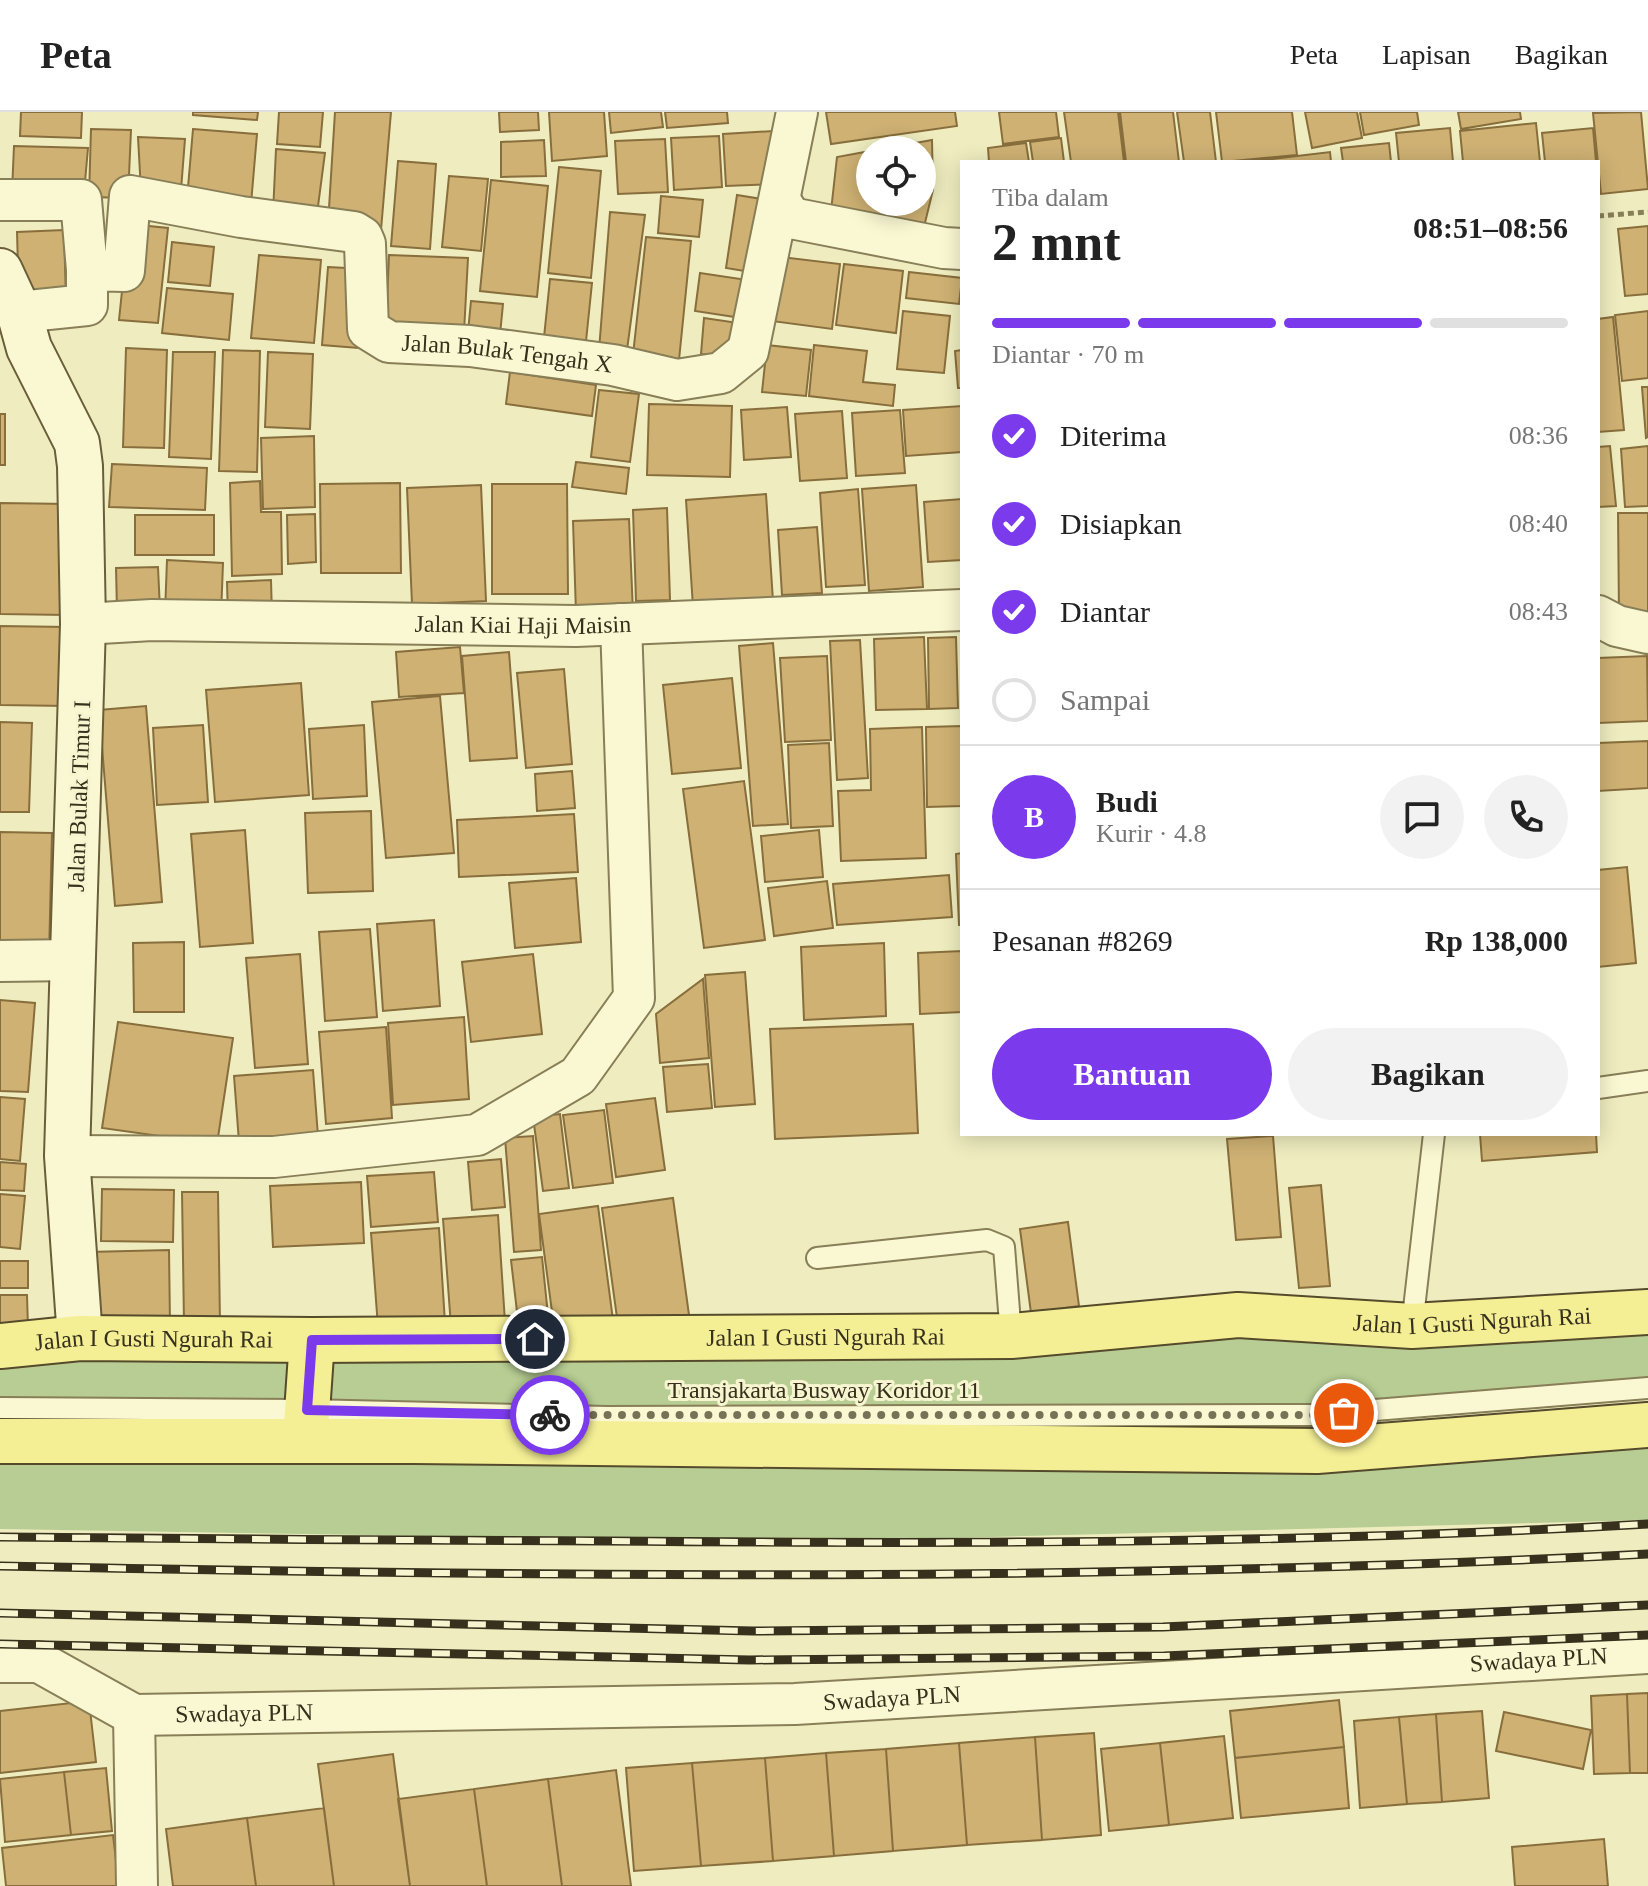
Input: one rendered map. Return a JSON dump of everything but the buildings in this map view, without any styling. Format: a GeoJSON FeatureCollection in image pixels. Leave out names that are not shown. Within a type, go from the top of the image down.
{"type":"FeatureCollection","features":[{"type":"Feature","properties":{"kind":"main road","name":"Jalan I Gusti Ngurah Rai"},"geometry":{"type":"LineString","coordinates":[[0,1346],[80,1338],[312,1340],[1011,1336],[1238,1315],[1412,1326],[1648,1312]]}},
{"type":"Feature","properties":{"kind":"main road"},"geometry":{"type":"LineString","coordinates":[[306,1425],[312,1340]]}},
{"type":"Feature","properties":{"kind":"main road"},"geometry":{"type":"LineString","coordinates":[[0,1441],[306,1425],[1317,1451],[1648,1425]]}},
{"type":"Feature","properties":{"kind":"street","name":"Jalan Bulak Tengah X"},"geometry":{"type":"LineString","coordinates":[[87,270],[124,271],[130,196],[241,217],[354,232],[362,237],[365,244],[368,329],[389,342],[470,346],[613,365],[677,380],[721,373],[748,351],[797,112]]}},
{"type":"Feature","properties":{"kind":"street"},"geometry":{"type":"LineString","coordinates":[[0,200],[81,200],[87,305],[19,312]]}},
{"type":"Feature","properties":{"kind":"street"},"geometry":{"type":"LineString","coordinates":[[780,201],[791,218],[960,249]]}},
{"type":"Feature","properties":{"kind":"street","name":"Jalan Bulak Timur I"},"geometry":{"type":"LineString","coordinates":[[0,271],[19,312],[29,348],[77,443],[80,466],[83,624],[67,1156],[80,1338]]}},
{"type":"Feature","properties":{"kind":"street","name":"Jalan Kiai Haji Maisin"},"geometry":{"type":"LineString","coordinates":[[83,624],[152,620],[576,626],[960,610]]}},
{"type":"Feature","properties":{"kind":"street"},"geometry":{"type":"LineString","coordinates":[[1600,617],[1617,626],[1648,633]]}},
{"type":"Feature","properties":{"kind":"street"},"geometry":{"type":"LineString","coordinates":[[67,1156],[274,1157],[477,1135],[578,1076],[634,998],[621,624]]}},
{"type":"Feature","properties":{"kind":"street"},"geometry":{"type":"LineString","coordinates":[[0,961],[74,960]]}},
{"type":"Feature","properties":{"kind":"street","name":"Swadaya PLN"},"geometry":{"type":"LineString","coordinates":[[134,1715],[795,1704],[1648,1653]]}},
{"type":"Feature","properties":{"kind":"street"},"geometry":{"type":"LineString","coordinates":[[0,1662],[39,1662],[134,1715],[137,1886]]}},
{"type":"Feature","properties":{"kind":"lane"},"geometry":{"type":"LineString","coordinates":[[1600,1088],[1648,1081]]}},
{"type":"Feature","properties":{"kind":"lane"},"geometry":{"type":"LineString","coordinates":[[1412,1326],[1434,1136]]}},
{"type":"Feature","properties":{"kind":"lane"},"geometry":{"type":"LineString","coordinates":[[817,1258],[987,1240],[996,1242],[1004,1247],[1011,1336]]}},
{"type":"Feature","properties":{"kind":"lane","name":"Transjakarta Busway Koridor 11"},"geometry":{"type":"LineString","coordinates":[[0,1408],[306,1425],[607,1417],[1313,1415],[1648,1388]]}},
{"type":"Feature","properties":{"kind":"path"},"geometry":{"type":"LineString","coordinates":[[1600,216],[1648,212]]}},
{"type":"Feature","properties":{"kind":"green space"},"geometry":{"type":"Polygon","coordinates":[[[1648,1312],[1648,1388],[1313,1415],[0,1408],[0,1345],[1648,1312]]]}},
{"type":"Feature","properties":{"kind":"green space"},"geometry":{"type":"Polygon","coordinates":[[[1648,1425],[1648,1520],[795,1542],[0,1529],[0,1441],[414,1441],[1648,1425]]]}},
{"type":"Feature","properties":{"kind":"railway"},"geometry":{"type":"LineString","coordinates":[[0,1537],[996,1542],[1387,1536],[1648,1524]]}},
{"type":"Feature","properties":{"kind":"railway"},"geometry":{"type":"LineString","coordinates":[[0,1566],[412,1573],[824,1575],[1236,1569],[1648,1554]]}},
{"type":"Feature","properties":{"kind":"railway"},"geometry":{"type":"LineString","coordinates":[[0,1613],[753,1631],[1163,1627],[1648,1605]]}},
{"type":"Feature","properties":{"kind":"railway"},"geometry":{"type":"LineString","coordinates":[[0,1644],[750,1660],[1164,1656],[1648,1635]]}},
{"type":"Feature","properties":{"kind":"way so far"},"geometry":{"type":"LineString","coordinates":[[550,1415],[1344,1413]]}},
{"type":"Feature","properties":{"kind":"route"},"geometry":{"type":"LineString","coordinates":[[535,1339],[312,1340],[307,1410],[550,1415]]}}]}
